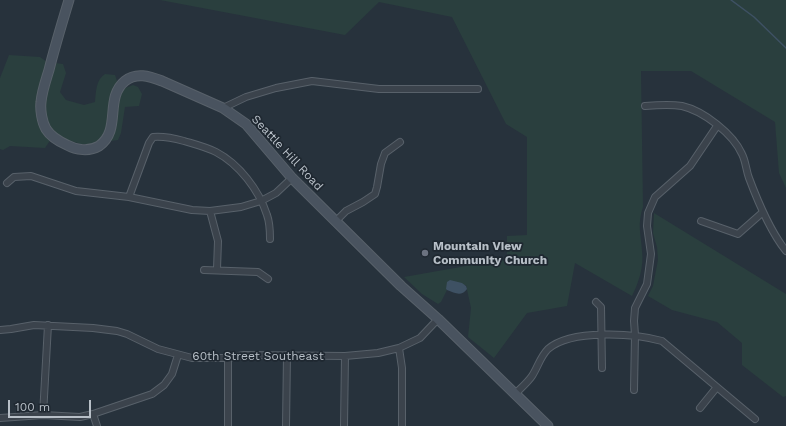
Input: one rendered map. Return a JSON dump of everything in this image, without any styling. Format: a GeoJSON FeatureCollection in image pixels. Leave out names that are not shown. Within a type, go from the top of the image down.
{"type":"FeatureCollection","features":[{"type":"Feature","properties":{"kind":"main road","name":"Seattle Hill Road"},"geometry":{"type":"LineString","coordinates":[[69,0],[41,103],[44,123],[51,136],[71,148],[86,150],[97,147],[108,137],[116,93],[124,82],[140,75],[152,77],[223,108],[246,124],[292,178],[401,286],[438,318],[548,426]]}},
{"type":"Feature","properties":{"kind":"street"},"geometry":{"type":"LineString","coordinates":[[223,108],[246,97],[276,88],[312,80],[380,89],[478,89]]}},
{"type":"Feature","properties":{"kind":"street"},"geometry":{"type":"LineString","coordinates":[[645,106],[682,106],[702,115],[726,131],[735,141],[743,155],[749,177],[763,212],[786,251]]}},
{"type":"Feature","properties":{"kind":"street"},"geometry":{"type":"LineString","coordinates":[[634,390],[635,308],[647,284],[651,254],[646,226],[648,213],[656,198],[690,166],[717,126]]}},
{"type":"Feature","properties":{"kind":"street"},"geometry":{"type":"LineString","coordinates":[[130,197],[149,143],[153,137],[163,136],[196,144],[216,152],[231,162],[256,191],[268,215],[270,239]]}},
{"type":"Feature","properties":{"kind":"street"},"geometry":{"type":"LineString","coordinates":[[336,221],[346,211],[375,194],[381,164],[385,153],[400,142]]}},
{"type":"Feature","properties":{"kind":"street"},"geometry":{"type":"LineString","coordinates":[[7,183],[14,177],[31,176],[76,191],[130,197],[192,210],[210,210],[241,207],[261,201],[276,193],[292,178]]}},
{"type":"Feature","properties":{"kind":"street"},"geometry":{"type":"LineString","coordinates":[[210,210],[218,241],[217,269]]}},
{"type":"Feature","properties":{"kind":"street"},"geometry":{"type":"LineString","coordinates":[[701,221],[738,234],[763,212]]}},
{"type":"Feature","properties":{"kind":"street"},"geometry":{"type":"LineString","coordinates":[[204,270],[217,269],[258,272],[268,279]]}},
{"type":"Feature","properties":{"kind":"street"},"geometry":{"type":"LineString","coordinates":[[596,302],[601,308],[602,368]]}},
{"type":"Feature","properties":{"kind":"street","name":"60th Street Southeast"},"geometry":{"type":"LineString","coordinates":[[0,330],[34,325],[93,328],[116,331],[127,334],[158,349],[192,358],[228,358],[244,354],[345,356],[378,353],[399,348],[420,338],[438,318]]}},
{"type":"Feature","properties":{"kind":"street"},"geometry":{"type":"LineString","coordinates":[[43,415],[48,326]]}},
{"type":"Feature","properties":{"kind":"street"},"geometry":{"type":"LineString","coordinates":[[515,394],[532,377],[538,362],[548,350],[560,341],[578,336],[635,335],[662,341],[755,419]]}},
{"type":"Feature","properties":{"kind":"street"},"geometry":{"type":"LineString","coordinates":[[399,348],[402,368],[402,426]]}},
{"type":"Feature","properties":{"kind":"street"},"geometry":{"type":"LineString","coordinates":[[0,418],[43,415],[80,417],[152,394],[164,385],[172,374],[178,355]]}},
{"type":"Feature","properties":{"kind":"street"},"geometry":{"type":"LineString","coordinates":[[286,426],[287,355]]}},
{"type":"Feature","properties":{"kind":"street"},"geometry":{"type":"LineString","coordinates":[[344,426],[345,356]]}},
{"type":"Feature","properties":{"kind":"street"},"geometry":{"type":"LineString","coordinates":[[228,358],[228,426]]}},
{"type":"Feature","properties":{"kind":"street"},"geometry":{"type":"LineString","coordinates":[[700,408],[717,387]]}},
{"type":"Feature","properties":{"kind":"street"},"geometry":{"type":"LineString","coordinates":[[93,414],[97,426]]}},
{"type":"Feature","properties":{"kind":"green space"},"geometry":{"type":"Polygon","coordinates":[[[160,0],[786,0],[786,188],[779,173],[775,122],[691,71],[641,71],[643,207],[640,229],[642,268],[639,280],[632,296],[575,263],[567,306],[527,313],[494,358],[468,337],[471,308],[466,285],[446,289],[447,290],[441,302],[438,304],[422,294],[404,277],[466,266],[467,262],[507,260],[507,236],[527,235],[527,137],[506,124],[452,17],[379,2],[345,35],[160,0]]]}},
{"type":"Feature","properties":{"kind":"green space"},"geometry":{"type":"Polygon","coordinates":[[[9,55],[40,57],[47,62],[63,64],[66,73],[60,92],[66,100],[84,105],[95,102],[98,83],[105,74],[115,75],[118,84],[123,89],[133,85],[138,87],[142,94],[139,106],[125,107],[121,133],[118,140],[81,144],[64,139],[51,139],[45,148],[10,146],[3,150],[0,149],[0,78],[9,55]]]}},
{"type":"Feature","properties":{"kind":"green space"},"geometry":{"type":"Polygon","coordinates":[[[654,213],[786,294],[786,396],[783,397],[742,365],[742,343],[717,322],[672,310],[648,296],[653,286],[658,260],[657,247],[653,233],[654,213]]]}},
{"type":"Feature","properties":{"kind":"water"},"geometry":{"type":"Polygon","coordinates":[[[450,280],[462,283],[467,289],[460,294],[447,290],[447,282],[450,280]]]}},
{"type":"Feature","properties":{"kind":"waterway"},"geometry":{"type":"LineString","coordinates":[[731,0],[754,17],[786,48]]}},
{"type":"Feature","properties":{"kind":"place","name":"Mountain View Community Church"},"geometry":{"type":"Point","coordinates":[425,253]}}]}
